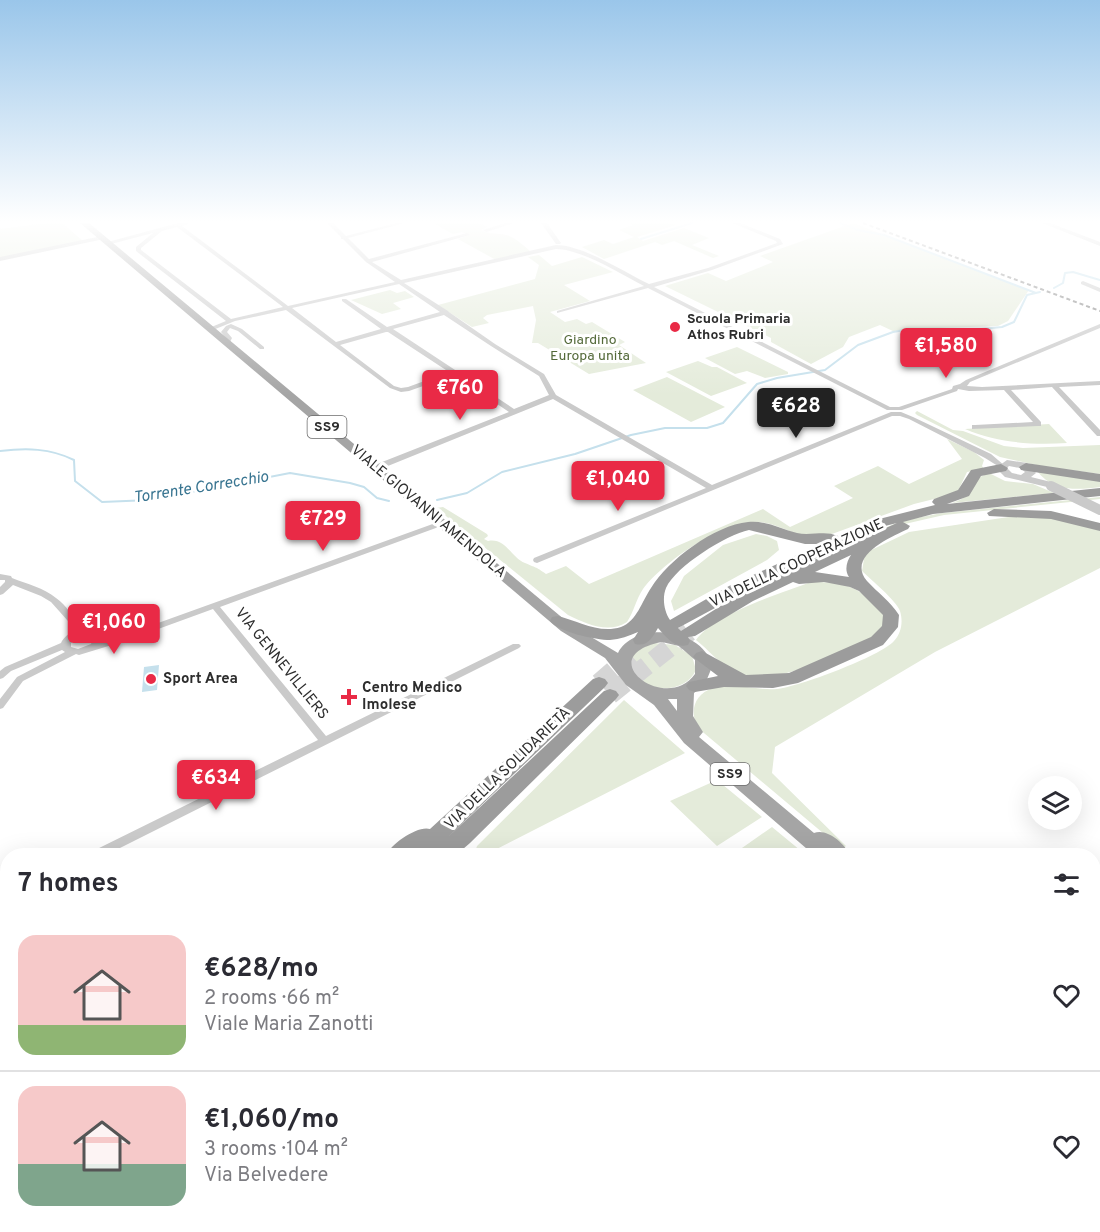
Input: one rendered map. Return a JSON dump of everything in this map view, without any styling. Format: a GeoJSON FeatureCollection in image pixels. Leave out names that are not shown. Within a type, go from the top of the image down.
{"type":"FeatureCollection","features":[{"type":"Feature","properties":{"kind":"highway"},"geometry":{"type":"LineString","coordinates":[[558,621],[601,633],[621,633],[632,628],[639,621],[667,576],[688,558],[740,527],[763,527],[781,534],[815,541],[874,525],[912,509],[957,498],[964,493],[969,478],[974,474],[1001,467]]}},
{"type":"Feature","properties":{"kind":"highway"},"geometry":{"type":"LineString","coordinates":[[1023,470],[1100,478]]}},
{"type":"Feature","properties":{"kind":"highway","name":"VIA DELLA COOPERAZIONE"},"geometry":{"type":"LineString","coordinates":[[682,632],[741,593],[874,525],[933,510],[1100,492]]}},
{"type":"Feature","properties":{"kind":"highway","name":"VIA DELLA COOPERAZIONE"},"geometry":{"type":"LineString","coordinates":[[741,593],[897,528],[946,517],[1100,502]]}},
{"type":"Feature","properties":{"kind":"highway"},"geometry":{"type":"LineString","coordinates":[[994,513],[1051,515],[1100,527]]}},
{"type":"Feature","properties":{"kind":"highway"},"geometry":{"type":"LineString","coordinates":[[690,688],[724,681],[773,682],[792,679],[877,641],[886,634],[891,624],[891,613],[855,575],[853,561],[871,543],[897,528]]}},
{"type":"Feature","properties":{"kind":"highway"},"geometry":{"type":"LineString","coordinates":[[741,593],[787,554],[788,545],[781,534]]}},
{"type":"Feature","properties":{"kind":"highway"},"geometry":{"type":"LineString","coordinates":[[741,593],[810,577],[838,578],[865,588]]}},
{"type":"Feature","properties":{"kind":"highway"},"geometry":{"type":"LineString","coordinates":[[639,641],[650,628],[656,610],[657,591]]}},
{"type":"Feature","properties":{"kind":"highway"},"geometry":{"type":"LineString","coordinates":[[656,610],[663,624],[682,632]]}},
{"type":"Feature","properties":{"kind":"highway"},"geometry":{"type":"LineString","coordinates":[[702,657],[718,669],[748,681]]}},
{"type":"Feature","properties":{"kind":"highway","name":"VIA DELLA SOLIDARIETÀ"},"geometry":{"type":"LineString","coordinates":[[425,848],[493,794],[604,689]]}},
{"type":"Feature","properties":{"kind":"highway"},"geometry":{"type":"LineString","coordinates":[[406,848],[493,794]]}},
{"type":"Feature","properties":{"kind":"highway"},"geometry":{"type":"LineString","coordinates":[[459,848],[493,794]]}},
{"type":"Feature","properties":{"kind":"highway","name":"VIA DELLA SOLIDARIETÀ"},"geometry":{"type":"LineString","coordinates":[[447,848],[493,794]]}},
{"type":"Feature","properties":{"kind":"main road","name":"SS9"},"geometry":{"type":"LineString","coordinates":[[153,280],[199,319]]}},
{"type":"Feature","properties":{"kind":"main road","name":"VIALE GIOVANNI AMENDOLA"},"geometry":{"type":"LineString","coordinates":[[199,319],[558,621],[576,634],[605,649],[621,668]]}},
{"type":"Feature","properties":{"kind":"main road","name":"SS9"},"geometry":{"type":"LineString","coordinates":[[639,641],[682,632]]}},
{"type":"Feature","properties":{"kind":"main road"},"geometry":{"type":"LineString","coordinates":[[682,632],[702,657]]}},
{"type":"Feature","properties":{"kind":"main road","name":"VIALE GIOVANNI AMENDOLA"},"geometry":{"type":"LineString","coordinates":[[576,634],[601,641],[639,641]]}},
{"type":"Feature","properties":{"kind":"main road"},"geometry":{"type":"LineString","coordinates":[[621,668],[622,656],[639,641]]}},
{"type":"Feature","properties":{"kind":"main road","name":"SS9"},"geometry":{"type":"LineString","coordinates":[[702,657],[704,675],[690,688],[685,716],[698,736],[833,848]]}},
{"type":"Feature","properties":{"kind":"main road","name":"SS9"},"geometry":{"type":"LineString","coordinates":[[621,668],[631,682],[660,701],[690,739],[819,848]]}},
{"type":"Feature","properties":{"kind":"main road"},"geometry":{"type":"LineString","coordinates":[[639,688],[663,694],[690,688]]}},
{"type":"Feature","properties":{"kind":"street"},"geometry":{"type":"LineString","coordinates":[[175,280],[262,348]]}},
{"type":"Feature","properties":{"kind":"street"},"geometry":{"type":"LineString","coordinates":[[252,280],[392,387],[401,390],[454,373]]}},
{"type":"Feature","properties":{"kind":"street"},"geometry":{"type":"LineString","coordinates":[[396,280],[542,375],[548,382],[553,396],[710,487]]}},
{"type":"Feature","properties":{"kind":"street"},"geometry":{"type":"LineString","coordinates":[[211,329],[410,280]]}},
{"type":"Feature","properties":{"kind":"street"},"geometry":{"type":"LineString","coordinates":[[636,280],[890,411],[901,412],[988,456],[1023,470],[1100,510]]}},
{"type":"Feature","properties":{"kind":"street"},"geometry":{"type":"LineString","coordinates":[[559,312],[671,280]]}},
{"type":"Feature","properties":{"kind":"street"},"geometry":{"type":"LineString","coordinates":[[292,310],[344,300],[400,283]]}},
{"type":"Feature","properties":{"kind":"street"},"geometry":{"type":"LineString","coordinates":[[1083,283],[1100,290]]}},
{"type":"Feature","properties":{"kind":"street"},"geometry":{"type":"LineString","coordinates":[[344,300],[514,412]]}},
{"type":"Feature","properties":{"kind":"street"},"geometry":{"type":"LineString","coordinates":[[336,344],[446,312]]}},
{"type":"Feature","properties":{"kind":"street"},"geometry":{"type":"LineString","coordinates":[[199,319],[229,324]]}},
{"type":"Feature","properties":{"kind":"street"},"geometry":{"type":"LineString","coordinates":[[227,343],[230,338],[224,332],[229,324]]}},
{"type":"Feature","properties":{"kind":"street"},"geometry":{"type":"LineString","coordinates":[[962,388],[968,381],[1100,326]]}},
{"type":"Feature","properties":{"kind":"street"},"geometry":{"type":"LineString","coordinates":[[901,412],[962,388],[1100,384]]}},
{"type":"Feature","properties":{"kind":"street"},"geometry":{"type":"LineString","coordinates":[[1053,385],[1100,434]]}},
{"type":"Feature","properties":{"kind":"street"},"geometry":{"type":"LineString","coordinates":[[975,427],[1038,424],[1006,388]]}},
{"type":"Feature","properties":{"kind":"street"},"geometry":{"type":"LineString","coordinates":[[375,468],[553,396]]}},
{"type":"Feature","properties":{"kind":"street"},"geometry":{"type":"LineString","coordinates":[[537,560],[890,411]]}},
{"type":"Feature","properties":{"kind":"street"},"geometry":{"type":"LineString","coordinates":[[988,456],[1005,473],[1023,470]]}},
{"type":"Feature","properties":{"kind":"street"},"geometry":{"type":"LineString","coordinates":[[74,623],[72,635],[65,645],[8,669],[0,677],[5,683],[20,680],[74,652],[85,651],[125,638],[441,523]]}},
{"type":"Feature","properties":{"kind":"street"},"geometry":{"type":"LineString","coordinates":[[0,577],[52,599],[74,623],[85,631]]}},
{"type":"Feature","properties":{"kind":"street"},"geometry":{"type":"LineString","coordinates":[[0,592],[9,585],[10,580]]}},
{"type":"Feature","properties":{"kind":"street"},"geometry":{"type":"LineString","coordinates":[[0,592],[24,587]]}},
{"type":"Feature","properties":{"kind":"street","name":"VIA GENNEVILLIERS"},"geometry":{"type":"LineString","coordinates":[[214,605],[325,742]]}},
{"type":"Feature","properties":{"kind":"street"},"geometry":{"type":"LineString","coordinates":[[72,635],[85,631],[99,636],[125,638]]}},
{"type":"Feature","properties":{"kind":"street"},"geometry":{"type":"LineString","coordinates":[[95,646],[99,636]]}},
{"type":"Feature","properties":{"kind":"street"},"geometry":{"type":"LineString","coordinates":[[65,645],[69,651],[74,652]]}},
{"type":"Feature","properties":{"kind":"street"},"geometry":{"type":"LineString","coordinates":[[109,848],[516,646]]}},
{"type":"Feature","properties":{"kind":"street"},"geometry":{"type":"LineString","coordinates":[[0,706],[20,680]]}},
{"type":"Feature","properties":{"kind":"green space","name":"Giardino Europa unita"},"geometry":{"type":"Polygon","coordinates":[[[529,280],[581,280],[564,285],[590,301],[550,312],[565,322],[577,319],[586,324],[592,322],[625,342],[619,345],[646,363],[589,374],[538,343],[532,343],[536,320],[533,306],[487,315],[483,318],[489,323],[472,327],[438,305],[529,280]]]}},
{"type":"Feature","properties":{"kind":"green space"},"geometry":{"type":"Polygon","coordinates":[[[683,280],[1004,280],[1029,290],[1008,321],[998,326],[909,329],[895,332],[880,325],[849,337],[843,347],[811,364],[771,342],[771,338],[665,286],[683,280]]]}},
{"type":"Feature","properties":{"kind":"green space"},"geometry":{"type":"Polygon","coordinates":[[[390,290],[397,293],[405,291],[414,297],[393,303],[401,309],[382,314],[351,300],[390,290]]]}},
{"type":"Feature","properties":{"kind":"green space"},"geometry":{"type":"Polygon","coordinates":[[[737,347],[788,374],[765,378],[747,371],[735,374],[705,358],[737,347]]]}},
{"type":"Feature","properties":{"kind":"green space"},"geometry":{"type":"Polygon","coordinates":[[[698,361],[717,367],[747,383],[711,396],[666,372],[698,361]]]}},
{"type":"Feature","properties":{"kind":"green space"},"geometry":{"type":"Polygon","coordinates":[[[667,377],[725,407],[691,422],[633,390],[667,377]]]}},
{"type":"Feature","properties":{"kind":"green space"},"geometry":{"type":"Polygon","coordinates":[[[917,411],[953,430],[963,431],[1004,446],[1023,448],[1100,445],[1100,474],[1041,466],[1000,457],[917,415],[915,413],[917,411]]]}},
{"type":"Feature","properties":{"kind":"green space"},"geometry":{"type":"Polygon","coordinates":[[[1049,424],[1067,443],[1015,442],[977,434],[965,429],[1049,424]]]}},
{"type":"Feature","properties":{"kind":"green space"},"geometry":{"type":"Polygon","coordinates":[[[947,439],[974,452],[984,460],[982,466],[984,469],[967,472],[958,491],[954,494],[914,504],[821,538],[805,536],[759,522],[729,528],[696,544],[665,566],[643,589],[627,622],[613,627],[590,624],[568,615],[436,508],[443,507],[487,534],[488,536],[484,539],[499,542],[520,560],[546,574],[566,566],[589,584],[763,509],[790,527],[853,498],[834,486],[878,466],[909,484],[962,459],[947,439]]]}},
{"type":"Feature","properties":{"kind":"green space"},"geometry":{"type":"Polygon","coordinates":[[[1037,471],[1100,480],[1100,487],[1075,489],[1058,486],[1043,478],[1037,471]]]}},
{"type":"Feature","properties":{"kind":"green space"},"geometry":{"type":"Polygon","coordinates":[[[989,473],[1005,481],[1033,484],[1054,493],[952,503],[967,495],[973,480],[989,473]]]}},
{"type":"Feature","properties":{"kind":"green space"},"geometry":{"type":"Polygon","coordinates":[[[1100,497],[1100,499],[944,515],[896,526],[778,579],[775,577],[894,524],[916,518],[942,513],[1100,497]]]}},
{"type":"Feature","properties":{"kind":"green space"},"geometry":{"type":"Polygon","coordinates":[[[1015,516],[1049,517],[1100,529],[1100,568],[935,652],[775,747],[772,773],[846,846],[841,848],[698,728],[694,716],[695,704],[701,695],[721,686],[777,689],[820,677],[873,655],[894,641],[901,626],[898,606],[862,571],[865,553],[909,532],[1015,516]]]}},
{"type":"Feature","properties":{"kind":"green space"},"geometry":{"type":"Polygon","coordinates":[[[756,534],[777,541],[779,550],[767,560],[674,611],[671,601],[684,576],[723,545],[756,534]]]}},
{"type":"Feature","properties":{"kind":"green space"},"geometry":{"type":"Polygon","coordinates":[[[811,582],[843,584],[857,590],[883,609],[883,627],[874,637],[825,660],[786,673],[768,676],[750,676],[729,669],[696,640],[705,630],[732,613],[811,582]]]}},
{"type":"Feature","properties":{"kind":"green space"},"geometry":{"type":"Polygon","coordinates":[[[654,643],[675,645],[692,656],[696,670],[687,681],[674,687],[653,687],[631,671],[631,657],[636,650],[654,643]]]}},
{"type":"Feature","properties":{"kind":"green space"},"geometry":{"type":"Polygon","coordinates":[[[624,700],[685,753],[499,848],[476,848],[624,700]]]}},
{"type":"Feature","properties":{"kind":"green space"},"geometry":{"type":"Polygon","coordinates":[[[717,780],[762,817],[717,846],[670,801],[717,780]]]}},
{"type":"Feature","properties":{"kind":"green space"},"geometry":{"type":"Polygon","coordinates":[[[772,827],[798,848],[742,848],[772,827]]]}},
{"type":"Feature","properties":{"kind":"water","name":"Sport Area"},"geometry":{"type":"Polygon","coordinates":[[[159,665],[157,690],[142,692],[144,667],[159,665]]]}},
{"type":"Feature","properties":{"kind":"waterway"},"geometry":{"type":"LineString","coordinates":[[1003,280],[1036,293]]}},
{"type":"Feature","properties":{"kind":"waterway","name":"Torrente Correcchio"},"geometry":{"type":"LineString","coordinates":[[1054,288],[1064,280]]}},
{"type":"Feature","properties":{"kind":"waterway","name":"Torrente Correcchio"},"geometry":{"type":"LineString","coordinates":[[1036,293],[1040,292]]}},
{"type":"Feature","properties":{"kind":"waterway","name":"Torrente Correcchio"},"geometry":{"type":"LineString","coordinates":[[437,500],[467,493],[502,472],[575,454],[631,435],[665,428],[707,428],[723,423],[757,384],[777,378],[825,370],[858,345],[893,332],[910,329],[971,330],[1002,327],[1014,322],[1027,295],[1036,293]]}},
{"type":"Feature","properties":{"kind":"waterway","name":"Torrente Correcchio"},"geometry":{"type":"LineString","coordinates":[[0,451],[38,450],[56,453],[74,460],[75,481],[102,502],[150,500],[290,473],[350,483],[364,487],[377,498],[389,501]]}},
{"type":"Feature","properties":{"kind":"tunnel"},"geometry":{"type":"LineString","coordinates":[[610,695],[689,632]]}},
{"type":"Feature","properties":{"kind":"tunnel"},"geometry":{"type":"LineString","coordinates":[[599,683],[631,655]]}},
{"type":"Feature","properties":{"kind":"railway"},"geometry":{"type":"LineString","coordinates":[[1018,280],[1100,311]]}},
{"type":"Feature","properties":{"kind":"place","name":"Scuola Primaria Athos Rubri"},"geometry":{"type":"Point","coordinates":[675,327]}},
{"type":"Feature","properties":{"kind":"place","name":"Sport Area"},"geometry":{"type":"Point","coordinates":[151,679]}},
{"type":"Feature","properties":{"kind":"place","name":"Centro Medico Imolese"},"geometry":{"type":"Point","coordinates":[349,697]}}]}
